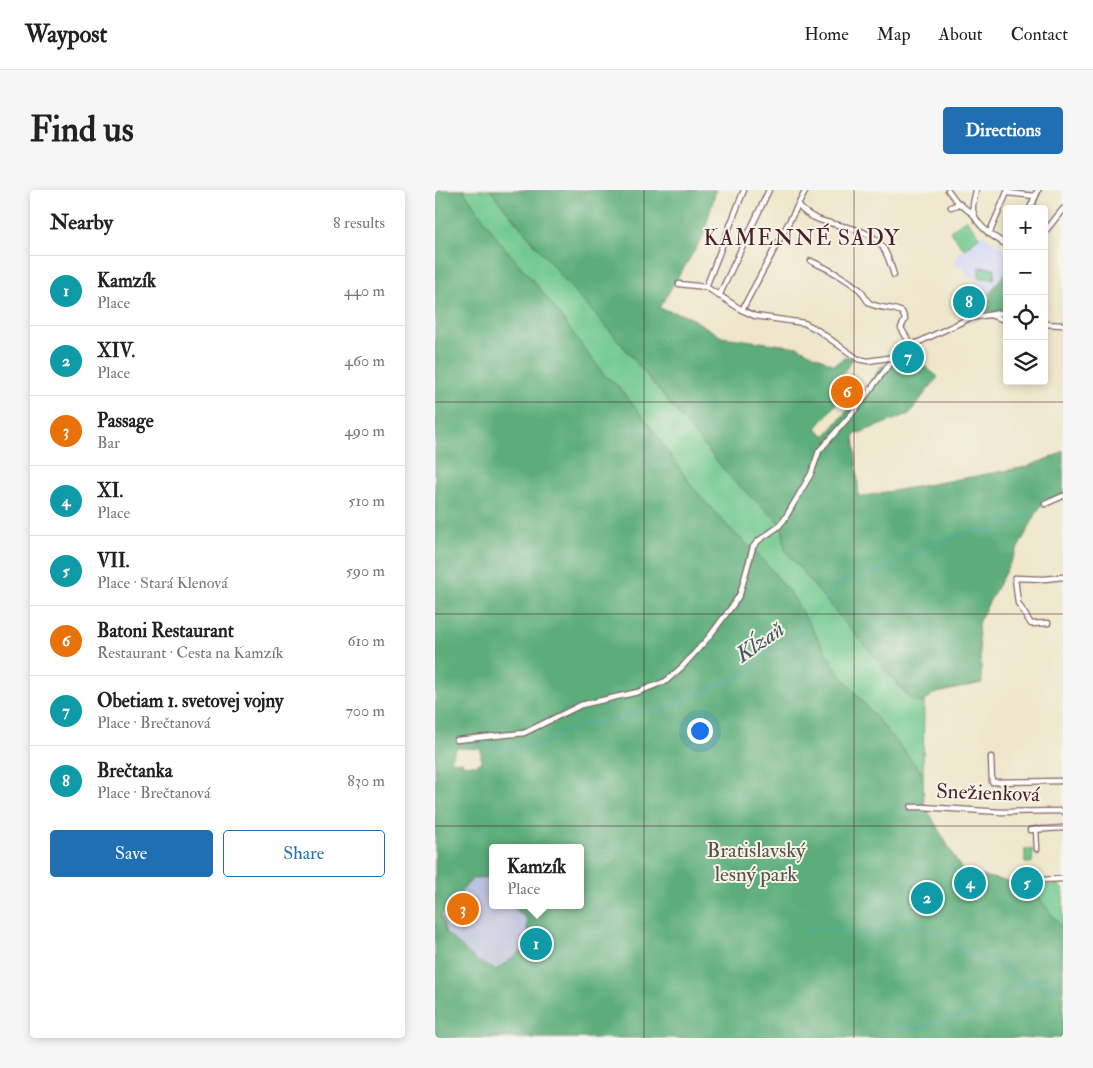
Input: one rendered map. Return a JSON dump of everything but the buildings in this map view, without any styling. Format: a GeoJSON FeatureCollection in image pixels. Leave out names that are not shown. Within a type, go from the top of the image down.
{"type":"FeatureCollection","features":[{"type":"Feature","properties":{"kind":"street"},"geometry":{"type":"LineString","coordinates":[[706,287],[744,190]]}},
{"type":"Feature","properties":{"kind":"street"},"geometry":{"type":"LineString","coordinates":[[719,296],[769,190]]}},
{"type":"Feature","properties":{"kind":"street"},"geometry":{"type":"LineString","coordinates":[[742,310],[806,190]]}},
{"type":"Feature","properties":{"kind":"street"},"geometry":{"type":"LineString","coordinates":[[948,190],[959,203],[974,215],[989,234],[1003,243]]}},
{"type":"Feature","properties":{"kind":"street"},"geometry":{"type":"LineString","coordinates":[[974,215],[973,207],[976,191],[983,190]]}},
{"type":"Feature","properties":{"kind":"street"},"geometry":{"type":"LineString","coordinates":[[1032,205],[1037,190]]}},
{"type":"Feature","properties":{"kind":"street"},"geometry":{"type":"LineString","coordinates":[[989,234],[1008,191],[1035,196]]}},
{"type":"Feature","properties":{"kind":"street"},"geometry":{"type":"LineString","coordinates":[[951,207],[959,203]]}},
{"type":"Feature","properties":{"kind":"street"},"geometry":{"type":"LineString","coordinates":[[798,205],[806,214],[815,219],[866,233],[874,238],[885,251],[894,275]]}},
{"type":"Feature","properties":{"kind":"street"},"geometry":{"type":"LineString","coordinates":[[1048,228],[1063,208]]}},
{"type":"Feature","properties":{"kind":"street"},"geometry":{"type":"LineString","coordinates":[[811,261],[845,278],[861,291],[870,304],[883,309],[901,311],[905,319],[901,328],[911,345]]}},
{"type":"Feature","properties":{"kind":"street"},"geometry":{"type":"LineString","coordinates":[[679,284],[706,287],[742,310],[762,318],[793,320],[810,326],[857,359],[868,362],[895,358]]}},
{"type":"Feature","properties":{"kind":"street"},"geometry":{"type":"LineString","coordinates":[[457,740],[524,733],[581,705],[638,692],[673,676],[709,637],[740,594],[753,547],[758,540],[778,527],[784,520],[811,474],[819,451],[855,410],[895,358],[911,345],[967,319],[1003,312]]}},
{"type":"Feature","properties":{"kind":"street"},"geometry":{"type":"LineString","coordinates":[[989,314],[1003,319]]}},
{"type":"Feature","properties":{"kind":"street"},"geometry":{"type":"LineString","coordinates":[[1048,324],[1063,325]]}},
{"type":"Feature","properties":{"kind":"street"},"geometry":{"type":"LineString","coordinates":[[1045,504],[1063,496]]}},
{"type":"Feature","properties":{"kind":"street"},"geometry":{"type":"LineString","coordinates":[[1048,623],[1031,624],[1019,603],[1015,578],[1045,579],[1063,577]]}},
{"type":"Feature","properties":{"kind":"street"},"geometry":{"type":"LineString","coordinates":[[991,757],[992,782],[1063,781]]}},
{"type":"Feature","properties":{"kind":"street","name":"Snežienková"},"geometry":{"type":"LineString","coordinates":[[911,807],[922,806],[1001,812],[1063,811]]}},
{"type":"Feature","properties":{"kind":"street"},"geometry":{"type":"LineString","coordinates":[[1030,830],[1063,828]]}},
{"type":"Feature","properties":{"kind":"street"},"geometry":{"type":"LineString","coordinates":[[1036,829],[1037,849]]}},
{"type":"Feature","properties":{"kind":"street"},"geometry":{"type":"LineString","coordinates":[[1038,880],[1063,879]]}},
{"type":"Feature","properties":{"kind":"shaded area"},"geometry":{"type":"Polygon","coordinates":[[[983,234],[1003,248],[1003,276],[989,294],[972,278],[967,277],[964,267],[955,265],[958,251],[962,252],[983,234]]]}},
{"type":"Feature","properties":{"kind":"shaded area"},"geometry":{"type":"Polygon","coordinates":[[[489,877],[489,909],[515,909],[527,919],[528,947],[496,970],[478,962],[445,933],[441,915],[473,878],[489,877]]]}},
{"type":"Feature","properties":{"kind":"green space","name":"Bratislavský lesný park"},"geometry":{"type":"Polygon","coordinates":[[[435,190],[463,190],[499,241],[540,289],[604,375],[616,384],[647,422],[693,488],[731,530],[757,553],[791,594],[838,672],[923,774],[924,804],[963,872],[1030,886],[1063,929],[1063,1038],[435,1038],[435,190]],[[456,748],[451,761],[475,765],[481,762],[481,749],[456,748]]]}},
{"type":"Feature","properties":{"kind":"green space"},"geometry":{"type":"Polygon","coordinates":[[[463,190],[490,190],[578,296],[613,334],[730,477],[782,525],[868,648],[893,680],[912,700],[924,703],[923,774],[838,672],[791,594],[757,553],[731,530],[693,488],[647,422],[616,384],[604,375],[540,289],[499,241],[463,190]]]}},
{"type":"Feature","properties":{"kind":"green space"},"geometry":{"type":"Polygon","coordinates":[[[490,190],[716,190],[703,237],[659,308],[688,316],[722,337],[798,347],[834,365],[847,356],[853,359],[831,390],[840,399],[816,428],[825,436],[867,388],[880,367],[909,353],[938,377],[909,414],[854,435],[859,497],[1026,467],[1059,454],[1063,450],[1063,496],[1042,503],[978,623],[982,683],[933,694],[924,703],[912,700],[785,550],[782,525],[730,477],[613,334],[578,296],[490,190]]]}},
{"type":"Feature","properties":{"kind":"green space"},"geometry":{"type":"Polygon","coordinates":[[[966,219],[980,237],[964,249],[950,231],[966,219]]]}},
{"type":"Feature","properties":{"kind":"green space"},"geometry":{"type":"Polygon","coordinates":[[[979,267],[995,268],[994,279],[979,278],[979,267]]]}},
{"type":"Feature","properties":{"kind":"green space"},"geometry":{"type":"Polygon","coordinates":[[[1003,276],[1003,310],[978,313],[991,297],[989,294],[1003,276]]]}},
{"type":"Feature","properties":{"kind":"green space"},"geometry":{"type":"Polygon","coordinates":[[[1025,849],[1033,850],[1032,863],[1025,863],[1025,849]]]}},
{"type":"Feature","properties":{"kind":"green space"},"geometry":{"type":"Polygon","coordinates":[[[1058,884],[1063,890],[1063,929],[1030,886],[1058,884]]]}},
{"type":"Feature","properties":{"kind":"waterway","name":"Kĺzaň"},"geometry":{"type":"LineString","coordinates":[[473,743],[509,749],[522,749],[537,744],[547,744],[561,733],[584,724],[616,720],[631,713],[668,709],[688,698],[750,671],[756,667],[764,655],[794,641],[811,614],[819,609],[823,601],[830,598],[834,587],[842,581],[852,578],[864,578],[869,574],[872,575],[875,570],[880,572],[892,567],[905,556],[918,553],[950,538],[974,532],[996,531],[1007,520],[1012,522],[1033,511]]}},
{"type":"Feature","properties":{"kind":"waterway"},"geometry":{"type":"LineString","coordinates":[[808,930],[821,927],[857,935],[867,934],[879,929],[921,927],[926,925],[968,955],[1006,967],[1019,979],[1048,986],[1063,993]]}},
{"type":"Feature","properties":{"kind":"waterway"},"geometry":{"type":"LineString","coordinates":[[899,1026],[909,1029],[921,1028],[938,1021],[989,1010],[1003,995],[1019,985],[1031,984]]}},
{"type":"Feature","properties":{"kind":"place","name":"Brečtanka"},"geometry":{"type":"Point","coordinates":[969,302]}},
{"type":"Feature","properties":{"kind":"place","name":"Obetiam 1. svetovej vojny"},"geometry":{"type":"Point","coordinates":[908,357]}},
{"type":"Feature","properties":{"kind":"place","name":"Batoni Restaurant"},"geometry":{"type":"Point","coordinates":[847,392]}},
{"type":"Feature","properties":{"kind":"place","name":"XI."},"geometry":{"type":"Point","coordinates":[970,883]}},
{"type":"Feature","properties":{"kind":"place","name":"VII."},"geometry":{"type":"Point","coordinates":[1027,883]}},
{"type":"Feature","properties":{"kind":"place","name":"XIV."},"geometry":{"type":"Point","coordinates":[927,898]}},
{"type":"Feature","properties":{"kind":"place","name":"Passage"},"geometry":{"type":"Point","coordinates":[463,909]}},
{"type":"Feature","properties":{"kind":"place","name":"Kamzík"},"geometry":{"type":"Point","coordinates":[536,944]}},
{"type":"Feature","properties":{"kind":"district","name":"KAMENNÉ SADY"},"geometry":{"type":"Point","coordinates":[802,238]}}]}
